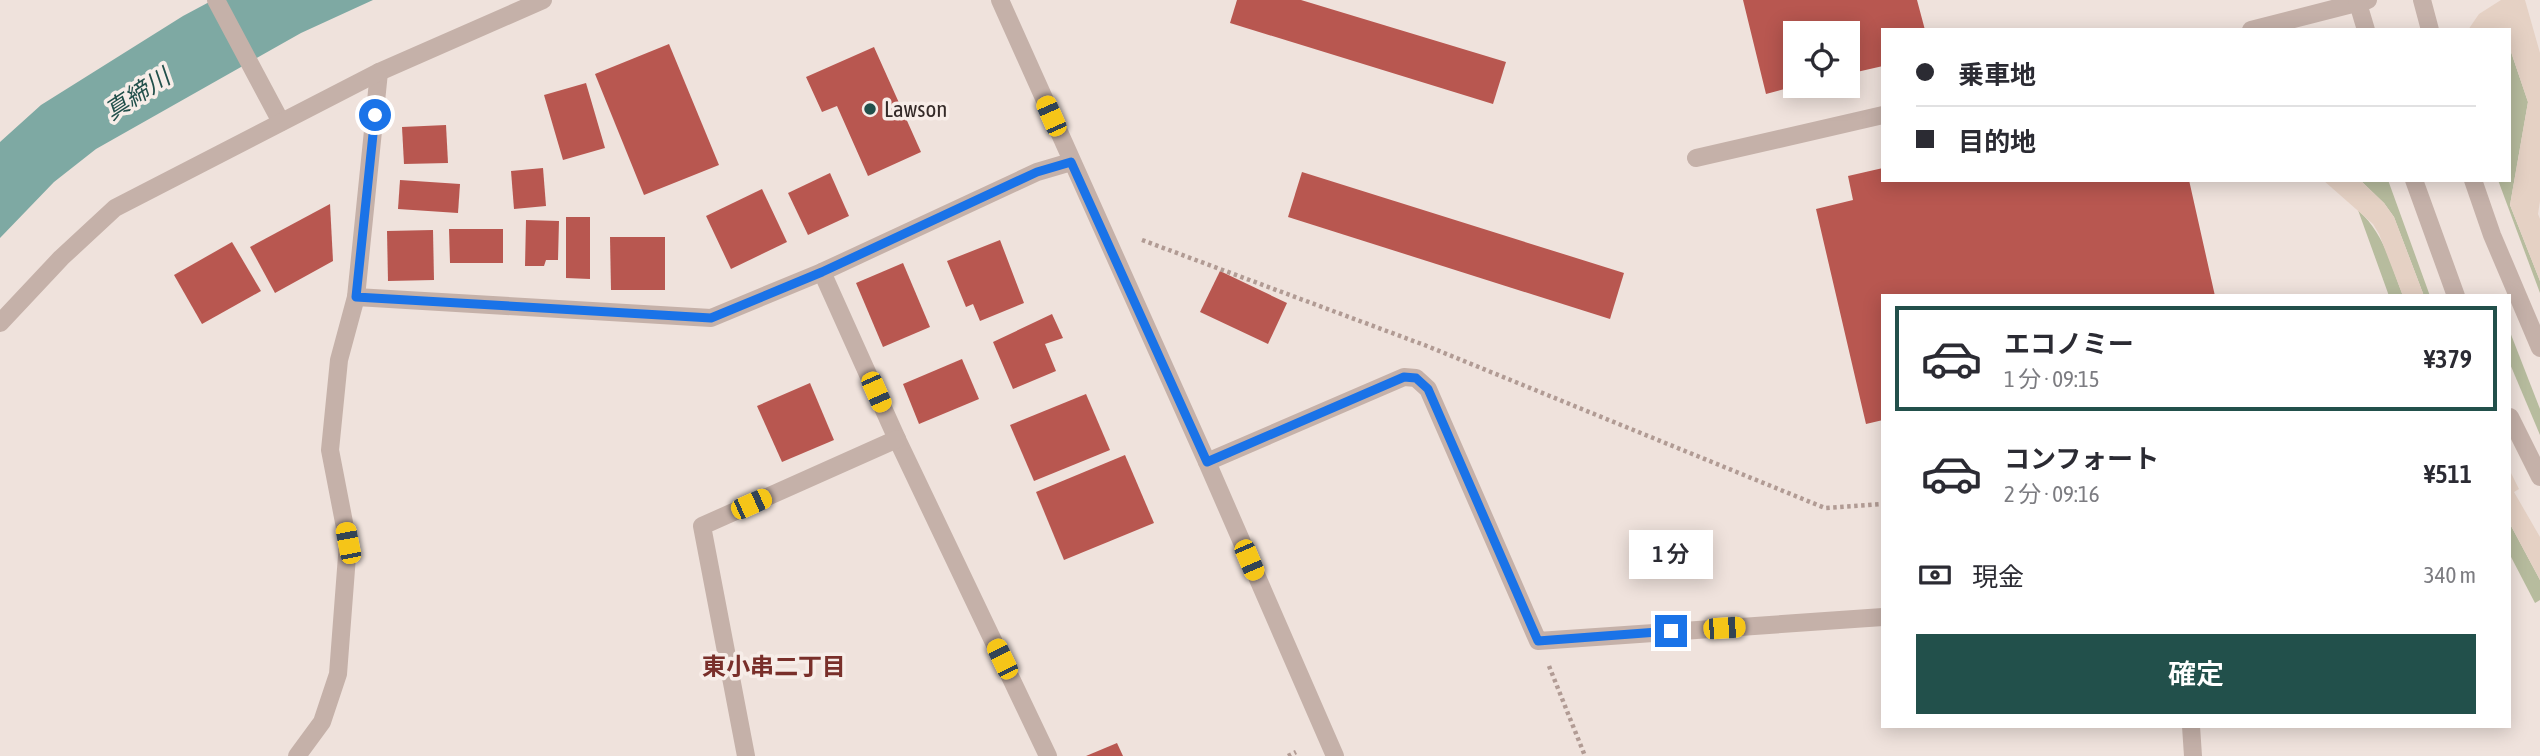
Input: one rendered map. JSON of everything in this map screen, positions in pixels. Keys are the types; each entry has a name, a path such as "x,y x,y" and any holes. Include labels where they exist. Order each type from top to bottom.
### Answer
{"street":[{"path":"216,0 281,122"},
{"path":"0,323 61,258 114,208 379,72 543,0"},
{"path":"1000,0 1335,756"},
{"path":"2423,0 2430,28"},
{"path":"2259,28 2361,1 2366,28"},
{"path":"297,756 322,722 338,674 348,543 330,450 338,360 356,297 379,72"},
{"path":"1696,158 1881,115"},
{"path":"356,297 711,318 822,272 1037,172 1071,162"},
{"path":"2415,182 2455,294"},
{"path":"2474,182 2492,235 2540,348"},
{"path":"822,272 897,439 1048,756"},
{"path":"1207,462 1404,377 1416,378 1428,389 1538,641 1881,617"},
{"path":"2511,419 2540,477"},
{"path":"746,756 702,526 897,439"},
{"path":"2190,728 2193,756"}],"path":[{"path":"1142,240 1427,346 1825,508 1881,504"},
{"path":"1538,641 1585,756"},
{"path":"1288,756 1296,752"}],"green space":[{"path":"2511,52 2528,102 2510,205 2540,281 2540,293 2499,182 2511,182"},
{"path":"2362,182 2389,182 2429,294 2423,294 2394,217"},
{"path":"2358,210 2381,239 2402,294 2388,294"},
{"path":"2511,335 2540,409 2540,435 2511,366"},
{"path":"2511,526 2540,580 2540,600 2535,603 2511,557"}],"shaded area":[{"path":"2501,0 2525,0 2540,53 2540,281 2510,205 2528,102 2511,52 2511,28 2469,28 2479,14"},
{"path":"2325,182 2362,182 2384,203 2394,217 2423,294 2402,294 2373,224"},
{"path":"2511,473 2519,489 2514,492 2540,537 2540,580 2511,526"}],"water":[{"name":"真締川","path":"213,0 373,0 301,33 96,149 54,182 0,238 0,142 41,105"}],"building":[{"path":"1237,0 1301,0 1506,62 1493,104 1230,23"},
{"path":"1743,0 1917,0 1924,28 1881,28 1881,66 1860,71 1860,21 1783,21 1783,89 1766,94"},
{"path":"669,44 719,165 644,195 595,74"},
{"name":"Lawson","path":"874,47 921,152 868,176 837,106 822,112 806,77"},
{"path":"586,83 605,148 563,160 544,95"},
{"path":"446,125 448,163 404,164 402,127"},
{"path":"543,168 546,206 514,209 511,171"},
{"path":"1881,168 1881,182 2189,182 2215,294 1881,294 1881,420 1866,424 1816,209 1853,200 1848,176"},
{"path":"1302,172 1624,273 1610,319 1288,217"},
{"path":"830,173 849,216 808,235 788,193"},
{"path":"400,180 460,184 458,213 398,209"},
{"path":"762,189 787,242 731,269 706,216"},
{"path":"330,204 333,261 275,293 250,247"},
{"path":"566,217 590,217 590,279 566,278"},
{"path":"526,220 559,221 558,260 546,260 544,266 525,266"},
{"path":"449,229 503,229 503,263 450,263"},
{"path":"433,230 434,280 388,281 387,231"},
{"path":"610,237 665,237 665,290 611,290"},
{"path":"1000,240 1024,303 980,321 973,304 966,307 947,261"},
{"path":"232,242 261,291 202,324 174,275"},
{"path":"903,263 930,327 883,347 856,283"},
{"path":"1220,271 1287,303 1268,344 1200,312"},
{"path":"1052,314 1063,338 1045,344 1056,371 1013,389 993,342"},
{"path":"962,359 979,399 919,424 903,384"},
{"path":"810,383 834,440 782,462 757,406"},
{"path":"1086,394 1110,450 1034,481 1010,425"},
{"path":"1125,455 1154,523 1064,560 1036,492"},
{"path":"1117,743 1123,756 1086,756"}],"place":[{"name":"Lawson","path":"870,109"}],"district":[{"name":"東小串二丁目","path":"774,666"}],"route":[{"path":"375,115 356,297 711,318 822,272 1037,172 1071,162 1207,462 1404,377 1416,378 1428,389 1538,641 1671,631"}]}
